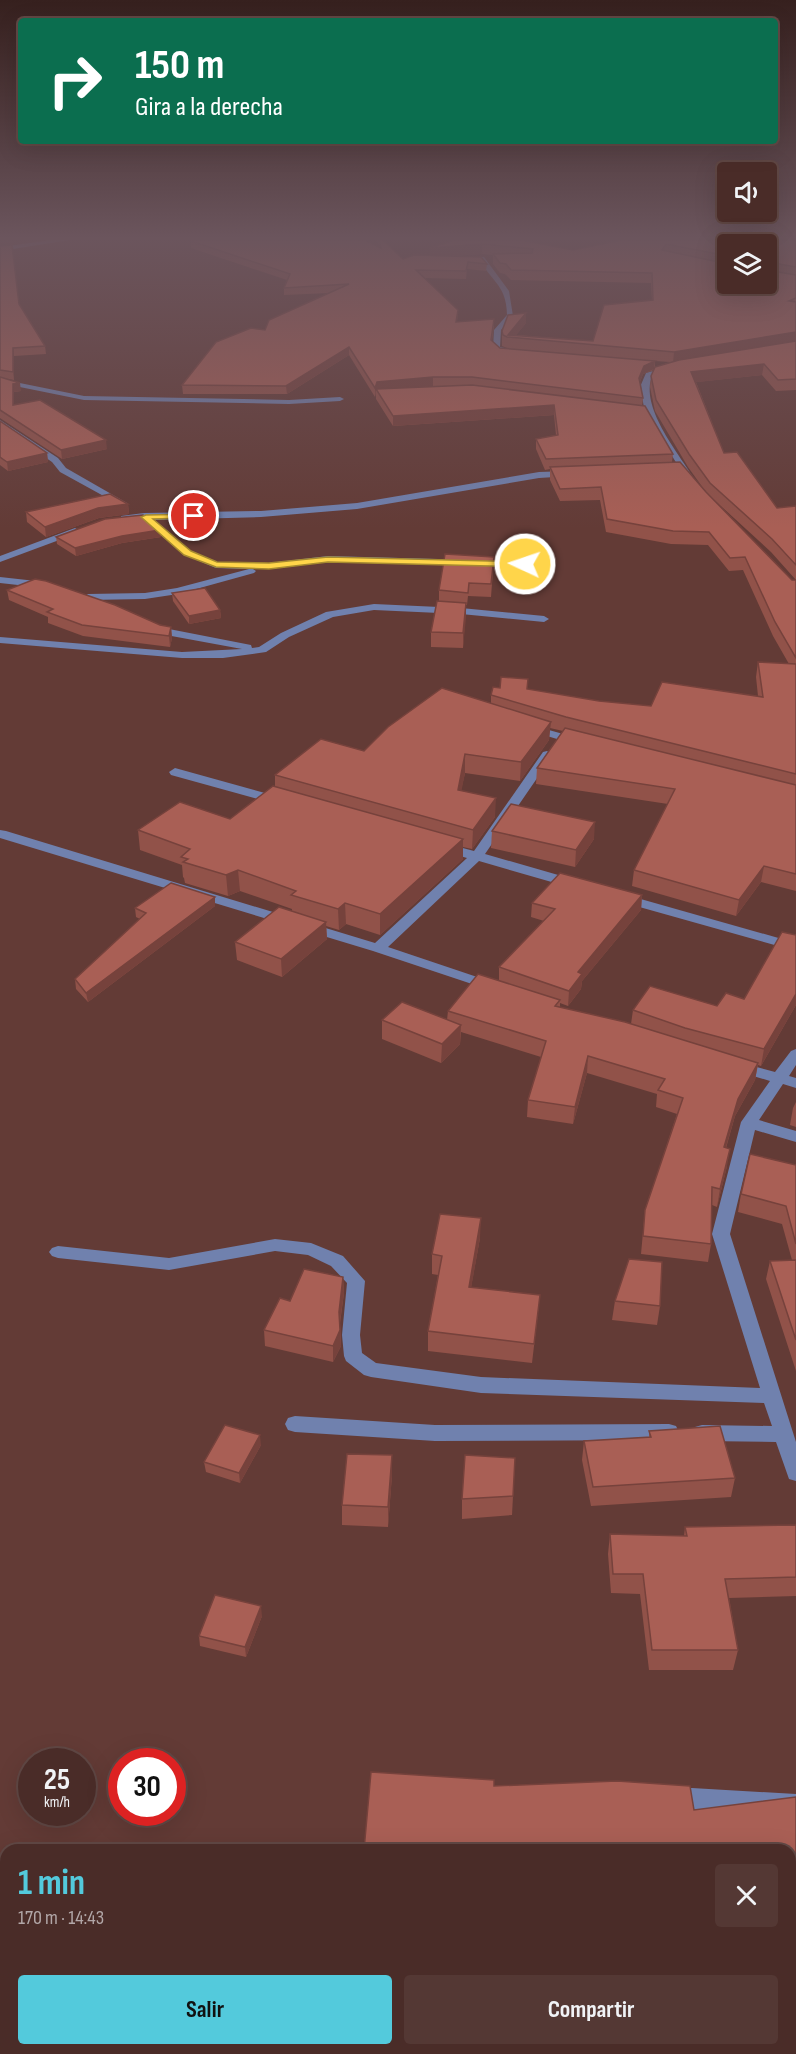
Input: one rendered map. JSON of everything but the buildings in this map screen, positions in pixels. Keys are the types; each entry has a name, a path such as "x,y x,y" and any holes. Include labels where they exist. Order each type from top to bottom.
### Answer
{"street":[{"path":"495,336 497,348 504,352 526,354"},
{"path":"653,364 676,367 649,375 644,387 649,412 693,484"},
{"path":"0,381 84,398 289,402 340,399"},
{"path":"638,412 649,412"},
{"path":"0,422 55,460 63,470 146,517 188,553 216,565 269,566"},
{"path":"671,469 682,468"},
{"path":"114,520 261,514 338,508 539,475 579,473"},
{"path":"0,559 83,529"},
{"path":"113,609 83,596 145,596 269,566 328,559 544,565"},
{"path":"0,580 58,589"},
{"path":"0,640 182,655 223,655 262,650 285,635 330,614 374,607 461,611 544,619"},
{"path":"139,621 166,632 262,650"},
{"path":"517,724 594,745"},
{"path":"378,948 477,856 560,737"},
{"path":"175,772 287,803"},
{"path":"1,834 378,948 500,990"},
{"path":"432,844 591,889"},
{"path":"614,895 796,947"},
{"path":"796,1054 788,1081 749,1122 721,1234 796,1473"},
{"path":"723,1063 788,1081"},
{"path":"749,1122 796,1137"},
{"path":"58,1252 169,1264 275,1245 311,1250 337,1262 356,1281 351,1335 354,1356 371,1370 481,1385 771,1396"},
{"path":"295,1424 435,1433 782,1434"},
{"path":"651,1798 796,1806"}],"route":[{"path":"194,516 146,517 188,553 216,565 269,566 328,559 525,564"}]}
